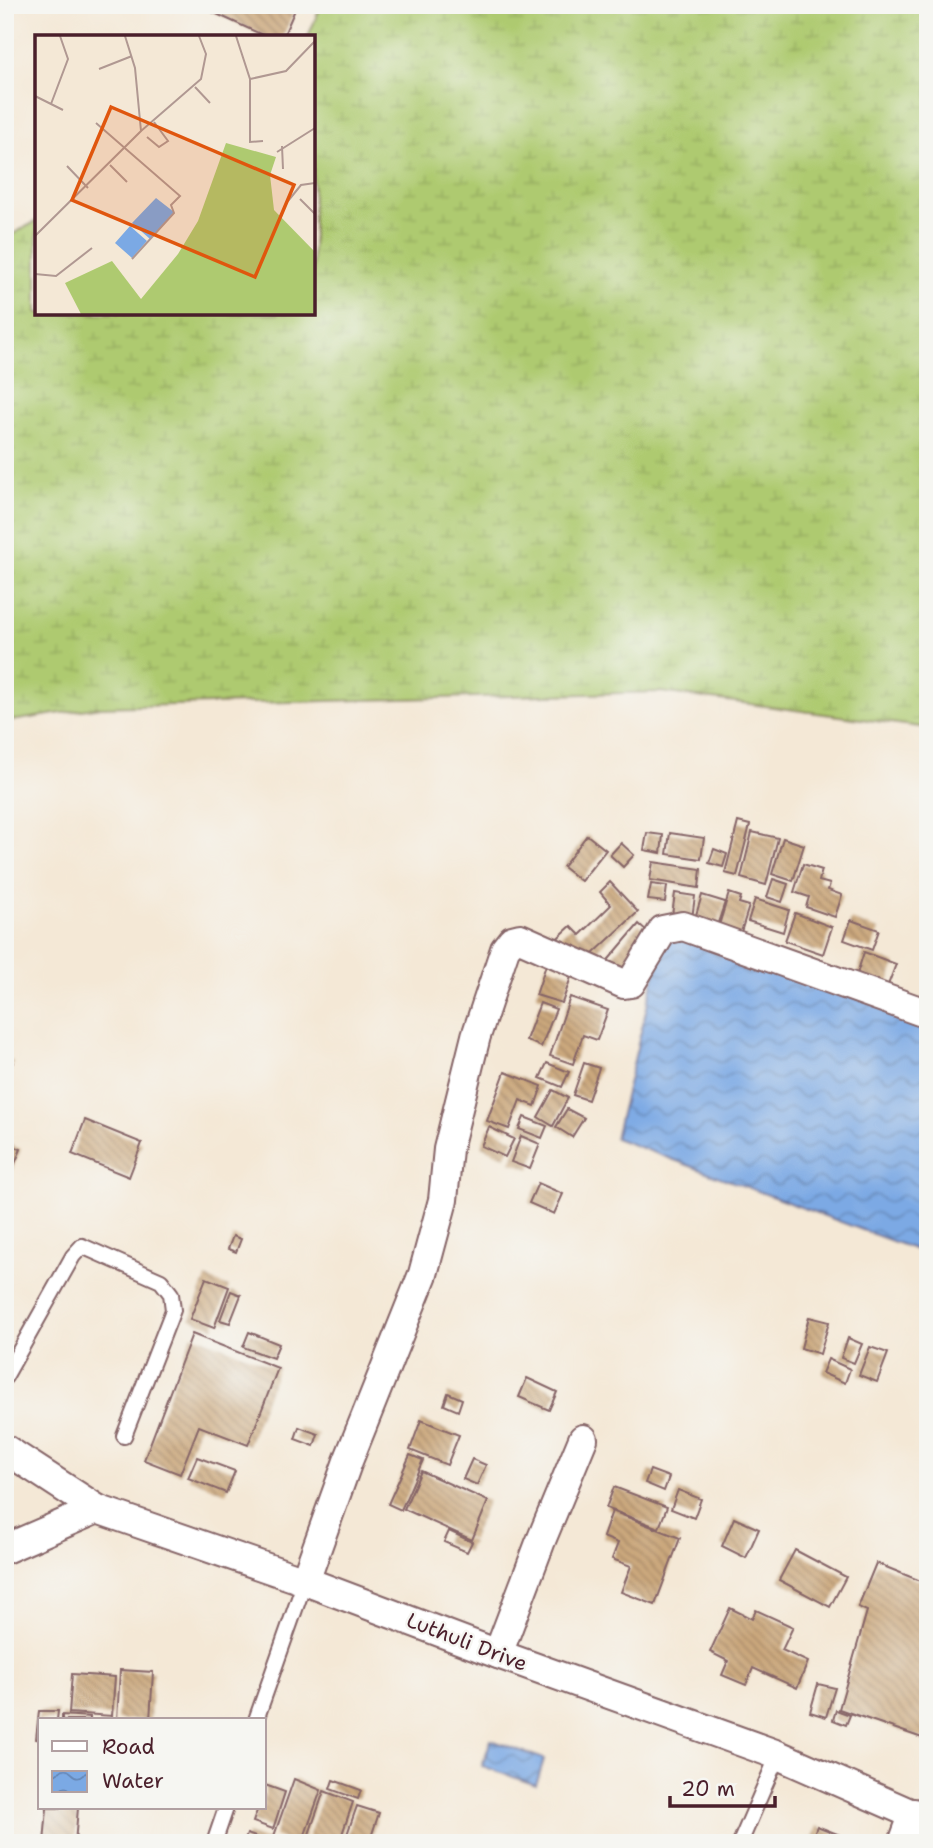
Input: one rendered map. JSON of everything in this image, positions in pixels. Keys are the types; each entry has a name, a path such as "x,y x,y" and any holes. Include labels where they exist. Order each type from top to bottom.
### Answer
{"street":[{"path":"304,1581 348,1461 423,1274 443,1200 448,1149 475,1036 505,949 513,940 520,938 624,984 631,983 663,930 682,926 928,1014"},
{"path":"498,1654 583,1439"},
{"name":"Luthuli Drive","path":"5,1450 97,1509 304,1581 778,1755 921,1817"},
{"path":"5,1549 97,1509"},
{"path":"903,1843 921,1817"}],"lane":[{"path":"5,1377 82,1246 161,1281 171,1294 173,1310 124,1436"},
{"path":"257,1718 304,1581"},
{"path":"740,1843 778,1755"},
{"path":"214,1843 225,1810"}],"green space":[{"path":"321,5 928,5 928,728 661,692 100,707 5,722 5,238 35,222 35,315 315,315 315,35 309,35"}],"water":[{"path":"665,933 928,1022 928,1215 916,1250 615,1138"},
{"path":"491,1740 544,1759 536,1785 482,1766"}],"building":[{"path":"197,5 297,5 284,35 263,35"},
{"path":"738,822 750,825 737,876 725,873"},
{"path":"752,832 778,838 766,885 741,878"},
{"path":"647,833 663,835 661,853 644,850"},
{"path":"670,833 704,838 701,859 667,854"},
{"path":"587,835 606,850 581,881 563,867"},
{"path":"783,838 804,845 793,881 772,874"},
{"path":"621,843 634,855 623,867 610,855"},
{"path":"714,849 727,854 723,867 709,863"},
{"path":"653,862 701,869 699,888 650,880"},
{"path":"803,864 822,870 819,881 830,884 828,890 842,895 835,917 806,907 809,897 794,892"},
{"path":"773,879 788,884 782,902 767,897"},
{"path":"610,882 638,912 580,966 551,944 571,926 580,935 611,905 600,892"},
{"path":"651,884 667,886 665,902 648,900"},
{"path":"675,893 695,896 691,926 671,923"},
{"path":"729,893 741,897 739,903 749,906 737,945 715,938"},
{"path":"702,895 725,902 715,932 693,925"},
{"path":"755,899 789,910 783,932 748,921"},
{"path":"795,913 832,927 823,954 785,941"},
{"path":"851,920 879,930 872,950 844,940"},
{"path":"639,924 657,940 622,981 604,965"},
{"path":"864,952 896,964 888,985 857,974"},
{"path":"546,965 572,974 562,1003 536,995"},
{"path":"570,997 608,1010 597,1040 583,1035 573,1064 550,1056"},
{"path":"540,1003 556,1009 541,1047 526,1040"},
{"path":"5,1058 13,1062 5,1080"},
{"path":"547,1063 569,1072 562,1087 540,1078"},
{"path":"584,1063 599,1068 588,1100 573,1095"},
{"path":"505,1072 542,1086 535,1106 520,1100 509,1129 487,1121"},
{"path":"553,1090 568,1098 553,1126 538,1117"},
{"path":"567,1109 584,1118 572,1137 556,1127"},
{"path":"524,1117 547,1126 542,1138 519,1129"},
{"path":"85,1120 142,1143 129,1177 72,1154"},
{"path":"489,1127 514,1139 505,1157 481,1146"},
{"path":"521,1136 540,1144 530,1169 511,1162"},
{"path":"5,1143 21,1149 5,1187"},
{"path":"538,1183 563,1194 554,1214 529,1203"},
{"path":"233,1236 241,1239 236,1252 228,1249"},
{"path":"206,1278 229,1287 214,1328 190,1319"},
{"path":"231,1291 241,1295 230,1323 220,1320"},
{"path":"809,1317 829,1322 820,1354 801,1348"},
{"path":"249,1332 279,1344 273,1358 243,1347"},
{"path":"192,1334 278,1368 248,1445 199,1426 180,1474 144,1460"},
{"path":"848,1338 862,1344 854,1363 841,1358"},
{"path":"870,1347 888,1353 877,1382 859,1375"},
{"path":"828,1359 850,1369 845,1383 822,1373"},
{"path":"527,1378 557,1392 549,1410 519,1397"},
{"path":"448,1393 462,1399 458,1411 444,1405"},
{"path":"421,1420 459,1435 447,1465 410,1450"},
{"path":"299,1427 318,1434 314,1446 295,1439"},
{"path":"410,1455 423,1460 401,1510 388,1504"},
{"path":"197,1457 235,1471 226,1493 188,1478"},
{"path":"472,1459 486,1465 477,1485 463,1479"},
{"path":"650,1470 669,1477 664,1491 645,1483"},
{"path":"421,1471 488,1501 472,1540 404,1509"},
{"path":"614,1487 667,1507 659,1528 606,1508"},
{"path":"678,1490 701,1499 694,1518 671,1509"},
{"path":"612,1511 680,1538 655,1605 621,1592 631,1566 612,1559 618,1543 603,1537"},
{"path":"734,1518 759,1529 746,1558 722,1546"},
{"path":"449,1531 472,1542 467,1552 444,1542"},
{"path":"795,1550 846,1577 830,1607 779,1580"},
{"path":"876,1563 928,1584 928,1740 839,1709 867,1611 858,1607"},
{"path":"730,1608 752,1619 756,1610 793,1627 782,1650 808,1662 797,1688 753,1668 746,1685 722,1675 728,1661 710,1652"},
{"path":"120,1670 153,1672 150,1718 117,1718"},
{"path":"72,1674 115,1677 112,1716 69,1713"},
{"path":"818,1684 835,1688 826,1717 810,1712"},
{"path":"836,1710 850,1715 846,1725 833,1720"},
{"path":"39,1711 58,1711 57,1718 38,1718"},
{"path":"62,1715 90,1717 90,1718 62,1718"},
{"path":"294,1779 321,1790 302,1843 292,1843 274,1836"},
{"path":"333,1780 361,1790 358,1799 330,1789"},
{"path":"266,1785 285,1792 273,1829 253,1822 257,1810 266,1810"},
{"path":"324,1791 353,1802 339,1843 306,1843"},
{"path":"357,1806 379,1813 369,1843 344,1843"},
{"path":"47,1810 78,1810 75,1843 44,1843"},
{"path":"817,1826 860,1843 810,1843"},
{"path":"247,1834 270,1842 270,1843 244,1843"}]}
